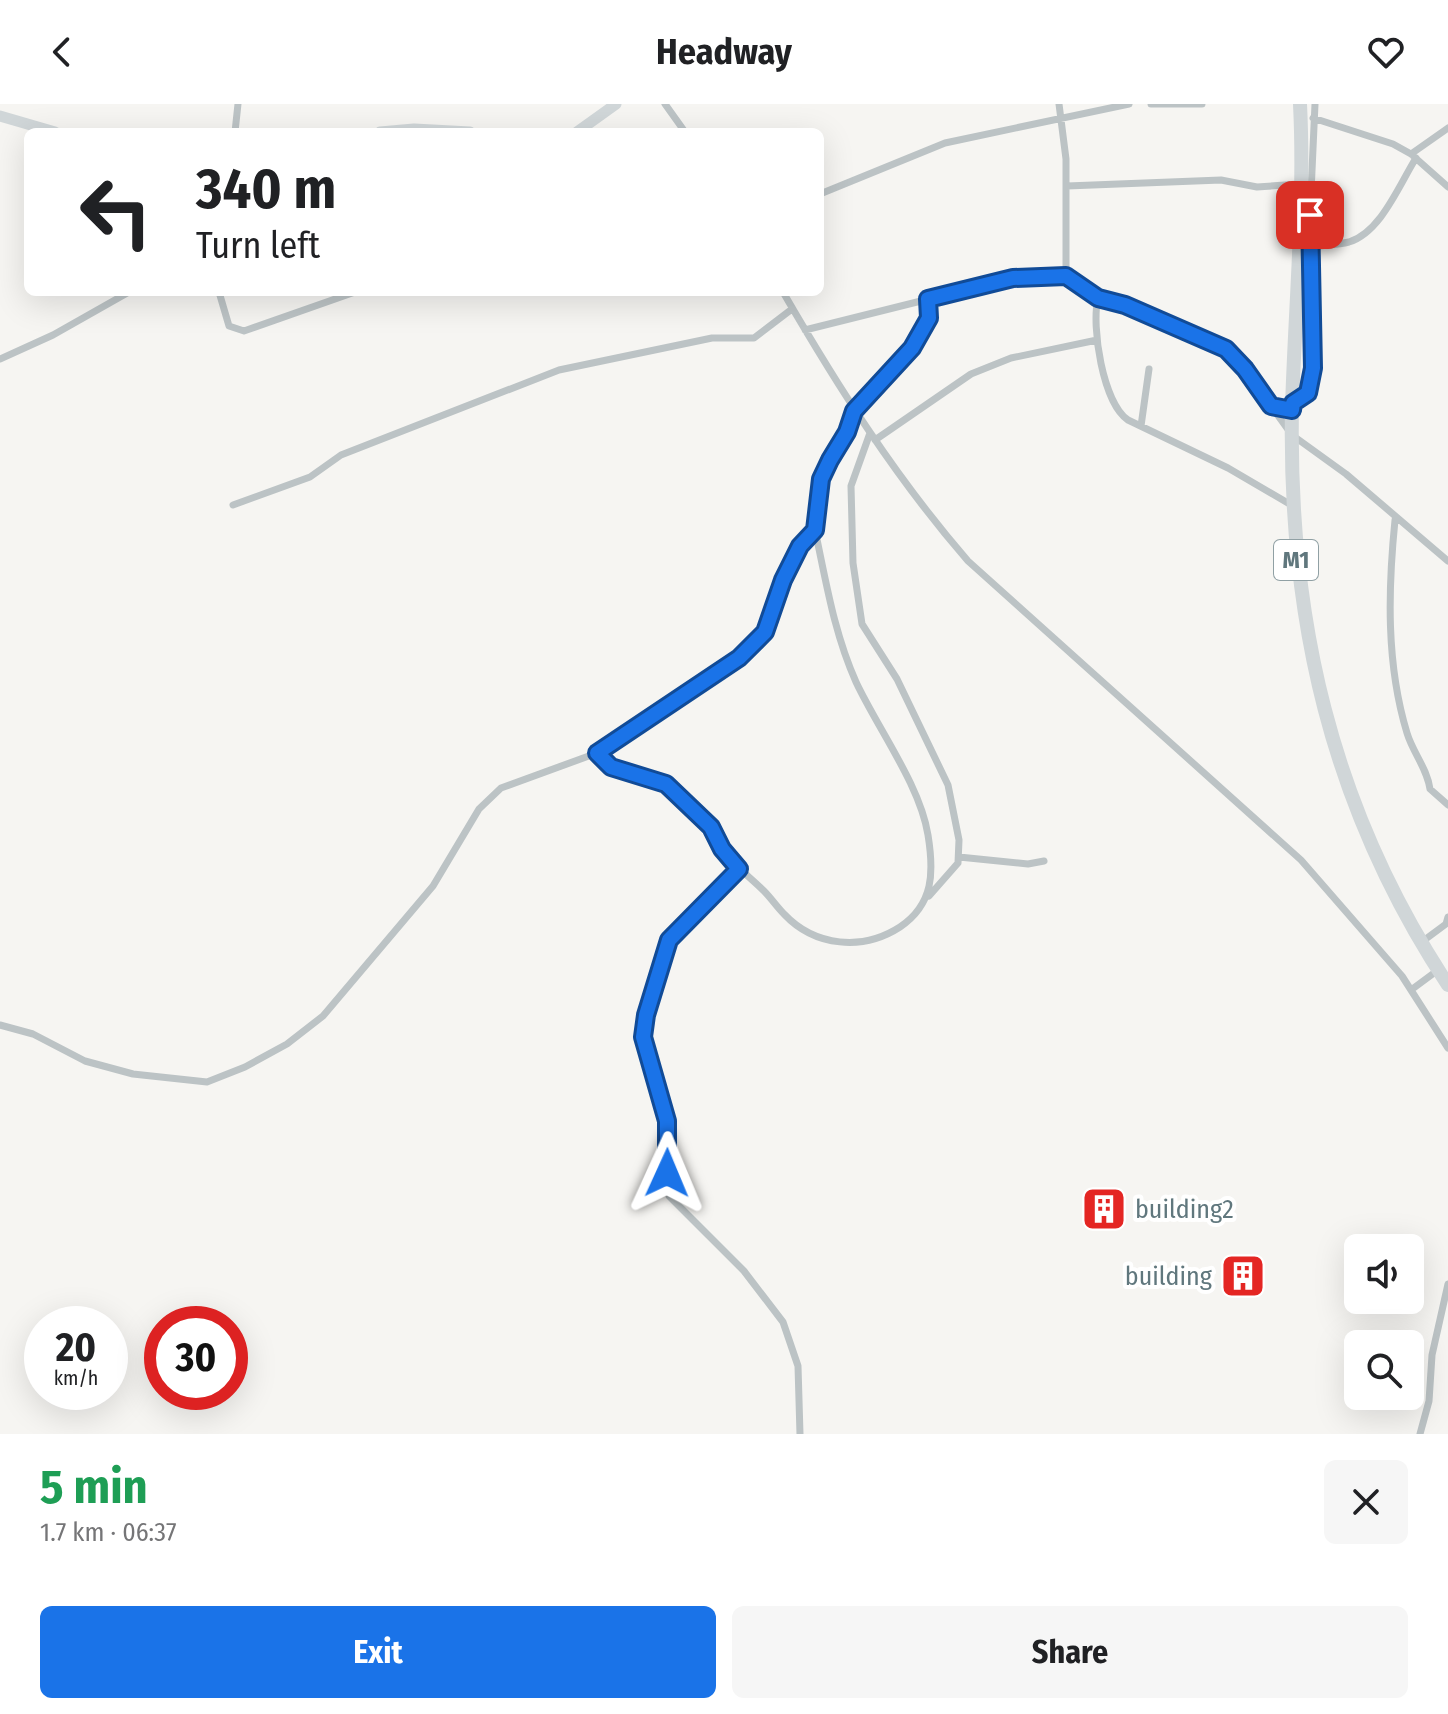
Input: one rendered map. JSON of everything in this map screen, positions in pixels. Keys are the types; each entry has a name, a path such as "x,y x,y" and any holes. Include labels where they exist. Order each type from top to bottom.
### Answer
{"highway":[{"name":"M1","path":"1300,108 1292,406 1300,595 1331,739 1346,781 1396,894 1448,985"}],"street":[{"path":"235,128 238,104"},
{"path":"583,128 616,104"},
{"path":"665,104 682,128"},
{"path":"1059,104 1067,186 1066,276"},
{"path":"824,192 945,143 1129,104"},
{"path":"1151,104 1202,104"},
{"path":"1271,406 1292,406 1308,393 1312,381 1311,247 1315,104"},
{"path":"1300,108 1316,119 1368,134 1414,156 1448,187"},
{"path":"0,116 41,128"},
{"path":"1311,247 1350,242 1362,235 1383,212 1414,156 1448,128"},
{"path":"1067,186 1221,180 1257,187 1299,184"},
{"path":"805,330 1013,278 1066,276 1098,298 1125,305 1226,349 1245,369 1292,435 1346,474 1395,520 1448,561"},
{"path":"0,359 53,335 122,296"},
{"path":"220,296 229,326 244,331 344,296"},
{"path":"785,296 854,411 927,513 978,571 1301,860 1342,904 1411,990 1448,1048"},
{"path":"1098,298 1094,324 1115,410 1294,506"},
{"path":"928,299 929,318 912,348 854,411 821,479 815,530 826,588 844,651 874,720 917,794 925,817 931,859 928,898"},
{"path":"233,505 310,477 341,455 559,370 712,338 754,338 792,309"},
{"path":"597,753 611,767 666,784 711,827 722,849 739,869 796,924 836,943 883,936 901,926 958,863 959,840 948,785 897,679 862,624 853,563 851,486 872,436 971,374 1011,358 1097,340"},
{"path":"1141,426 1149,369"},
{"path":"1275,494 1293,480"},
{"path":"1395,520 1389,619 1398,691 1408,734 1428,774 1430,789 1448,805"},
{"path":"0,1025 33,1034 85,1061 133,1074 207,1082 245,1067 287,1044 323,1016 433,886 479,809 501,788 597,753 739,658 759,640 800,546 815,530"},
{"path":"959,857 1028,864 1044,861"},
{"path":"739,869 669,940 643,1037 665,1110 669,1196 744,1271 783,1322 798,1366 800,1434"},
{"path":"1423,941 1447,923"},
{"path":"1411,990 1438,970"},
{"path":"1420,1434 1429,1401 1432,1355 1448,1284"}],"place":[{"name":"building2","path":"1104,1209"},
{"name":"building","path":"1243,1276"}],"route":[{"path":"667,1173 667,1121 643,1037 646,1015 664,968 669,940 739,869 722,849 711,827 666,784 656,778 611,767 597,753 739,658 765,632 783,580 800,546 815,530 821,479 830,460 847,432 854,411 912,348 929,318 928,299 1013,278 1066,276 1098,298 1125,305 1226,349 1245,369 1271,406 1292,410 1293,403 1308,393 1312,381 1310,215"}]}
